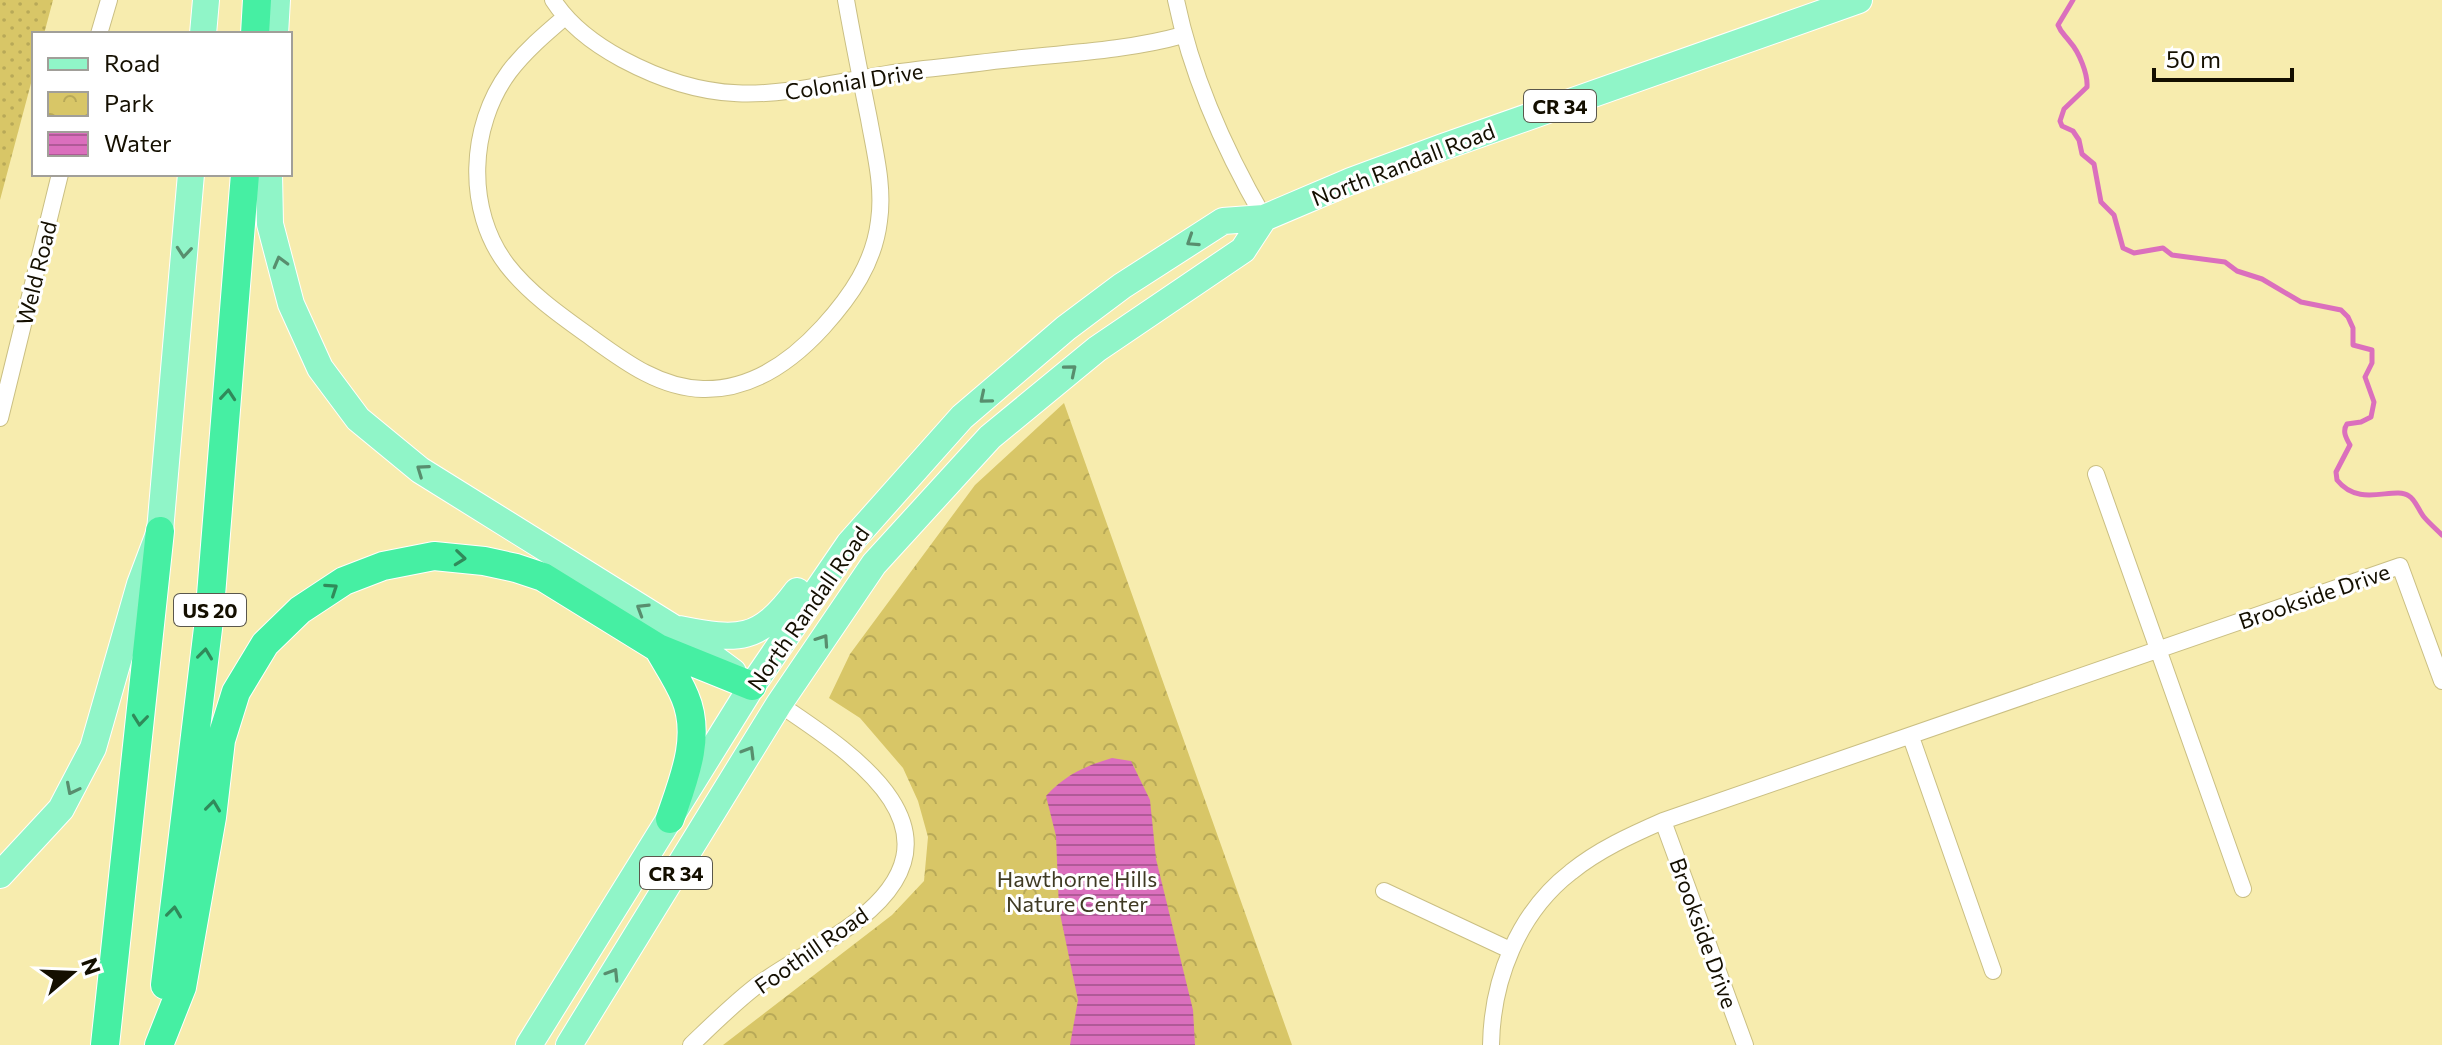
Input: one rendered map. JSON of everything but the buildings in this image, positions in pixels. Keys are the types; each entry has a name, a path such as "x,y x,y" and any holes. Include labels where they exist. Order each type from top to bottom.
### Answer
{"highway":[{"path":"255,32 257,0"},
{"name":"US 20","path":"158,1045 209,620 245,176"},
{"name":"US 20","path":"105,1045 160,531"},
{"path":"158,1045 182,987 212,817 221,740 236,692 265,644 300,610 344,581 383,566 434,556 484,561 543,577 752,686"},
{"path":"665,638 687,700 692,728 689,761 670,819"}],"main road":[{"path":"203,32 206,0"},
{"path":"275,32 277,0"},
{"name":"North Randall Road","path":"529,1045 752,686 849,544 962,417 1066,328 1122,286 1223,221 1264,218 1417,157 1859,0"},
{"name":"US 20","path":"160,531 191,176"},
{"path":"269,176 270,224 291,304 320,368 358,419 420,470 665,638 742,636 766,627 779,616 849,522 894,494"},
{"name":"North Randall Road","path":"569,1045 779,704 874,564 990,437 1097,349 1243,250 1264,218"},
{"path":"0,875 61,809 93,748 140,584 160,531"}],"street":[{"path":"100,32 109,0"},
{"name":"Colonial Drive","path":"553,0 565,17 612,54 649,74 702,91 733,95 765,94 910,71 1141,44 1183,35"},
{"path":"565,17 507,74 484,120 478,144 477,177 486,226 506,264 541,300 644,373 687,387 705,389 747,382 774,369 814,337 858,283 874,242 879,222 879,176 846,0"},
{"path":"1176,0 1183,35 1218,131 1264,218"},
{"name":"Weld Road","path":"1,413 60,176"},
{"path":"2096,474 2243,889"},
{"name":"Brookside Drive","path":"1491,1045 1491,1022 1500,978 1510,950 1536,907 1570,872 1606,849 1663,821 2400,566 2442,681"},
{"name":"Foothill Road","path":"691,1045 755,988 859,919 888,891 906,852 904,831 884,788 861,762 779,704"},
{"path":"1911,737 1993,971"},
{"name":"Brookside Drive","path":"1663,821 1745,1045"},
{"path":"1384,891 1510,950"}],"green space":[{"path":"0,0 53,0 45,32 32,32 32,80 0,200"},
{"name":"Hawthorne Hills Nature Center","path":"1064,403 1292,1045 723,1045 892,915 924,881 928,837 918,801 903,768 860,718 829,698 850,654 975,485"}],"water":[{"path":"1112,758 1131,761 1150,800 1156,859 1193,1010 1195,1045 1070,1045 1078,1000 1059,909 1056,836 1046,796 1076,772"}],"waterway":[{"path":"2073,0 2058,25 2080,57 2087,87 2064,109 2060,121 2062,126 2073,131 2082,154 2094,164 2101,202 2114,215 2123,248 2134,253 2163,248 2172,255 2225,262 2301,302 2341,310 2353,328 2353,345 2372,350 2372,363 2365,377 2374,402 2371,417 2347,424 2345,434 2350,445 2336,472 2337,480 2356,493 2403,493 2409,496 2442,535"}]}
